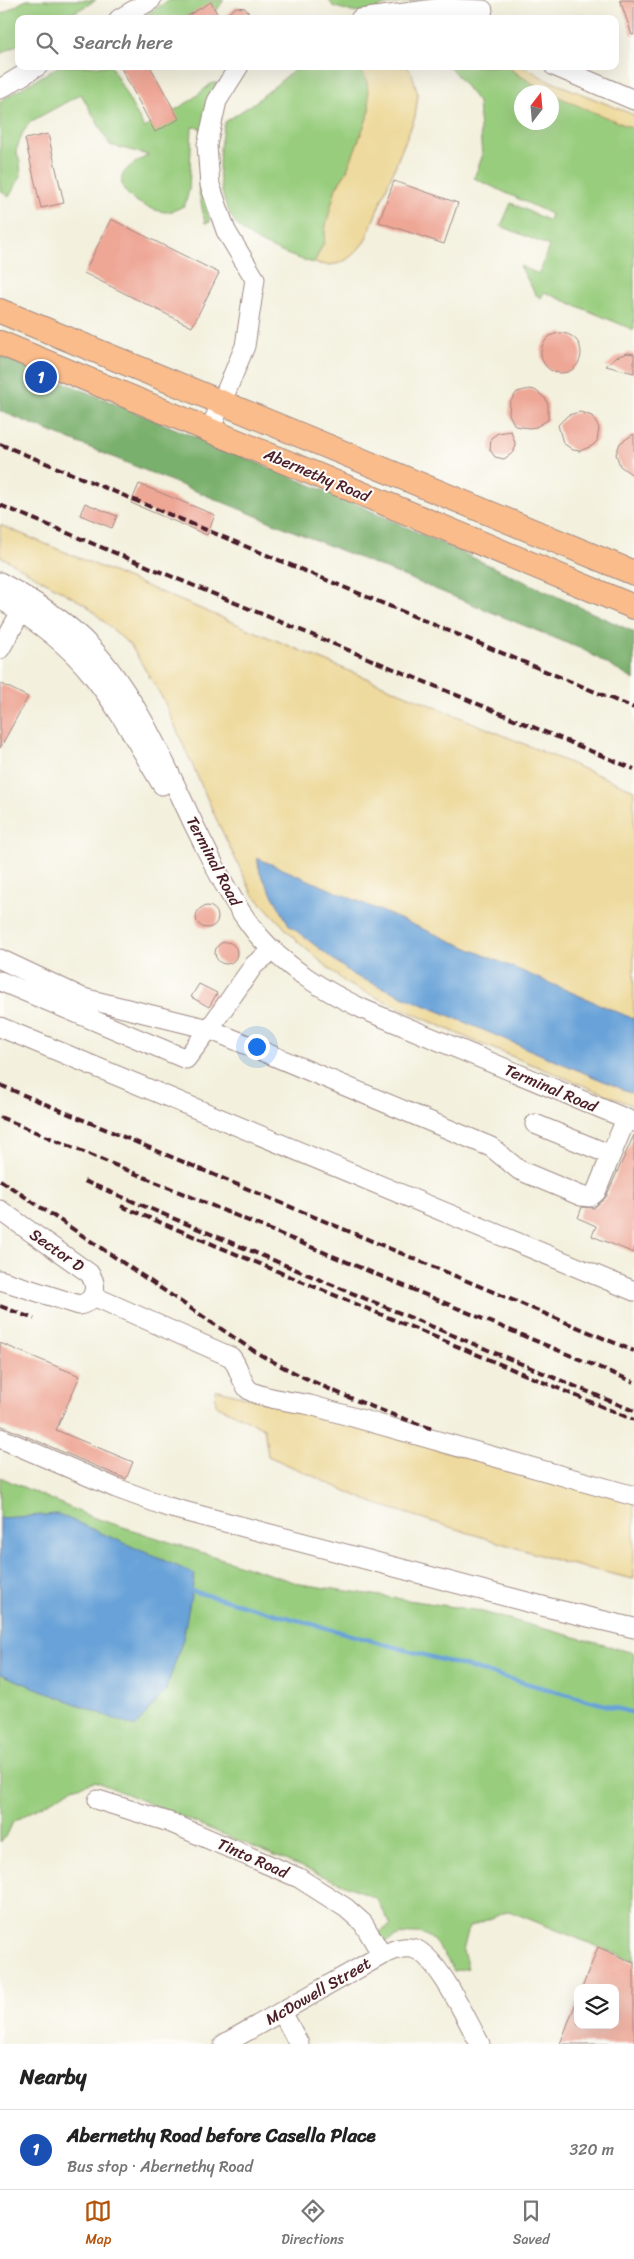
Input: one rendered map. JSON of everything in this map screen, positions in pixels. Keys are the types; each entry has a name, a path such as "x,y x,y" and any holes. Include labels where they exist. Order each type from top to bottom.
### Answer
{"main road":[{"name":"Abernethy Road","path":"0,311 222,401 634,573"},
{"name":"Abernethy Road","path":"0,343 634,608"}],"street":[{"path":"126,15 151,0"},
{"path":"390,15 442,8 483,10"},
{"path":"0,89 31,70"},
{"path":"210,430 245,346 255,279 226,230 210,185 207,145 216,101 236,70"},
{"path":"563,70 634,100"},
{"name":"Terminal Road","path":"0,582 43,606 62,621 91,647 117,679 135,709 237,908 273,950 301,974 332,994 365,1010 630,1120"},
{"path":"0,599 21,612 59,642 91,673 118,712 222,882"},
{"path":"0,649 21,612"},
{"path":"0,981 186,1060 254,965 273,950"},
{"path":"0,959 83,998 209,1029 491,1147 518,1170 581,1196 590,1197 596,1192 611,1155 630,1120"},
{"path":"0,1027 634,1290"},
{"path":"535,1124 611,1155"},
{"name":"Sector D","path":"0,1210 89,1273 95,1284 93,1296"},
{"path":"0,1280 71,1304 84,1304 93,1296 231,1357 247,1389 256,1394 310,1405 634,1496"},
{"path":"0,1438 116,1488 168,1506 517,1600 634,1628"},
{"name":"Tinto Road","path":"98,1800 169,1822 299,1878 346,1908 363,1923 382,1955"},
{"name":"McDowell Street","path":"224,2044 382,1955 399,1948 414,1949 436,1964 480,2044"},
{"path":"282,2012 299,2044"}],"green space":[{"path":"26,0 96,0 70,15 15,15 15,46 0,54 0,15"},
{"path":"170,0 224,0 213,15 145,15"},
{"path":"329,0 419,0 385,5 370,11 352,12 333,6"},
{"path":"52,70 113,70 144,128 190,101 212,83 220,83 203,185 210,222 205,223 199,192 201,128 192,127 189,190 185,205 167,212 153,209 137,202 125,190 122,184 123,173 148,155 110,145 81,94 30,122 22,134 16,151 20,162 21,176 9,197 0,190 0,101"},
{"path":"294,70 362,70 367,82 370,111 346,173 336,188 326,226 324,243 314,263 273,249 244,232 230,215 225,202 221,189 219,162 225,122 254,103"},
{"path":"452,70 512,70 538,85 514,85 514,130 559,130 559,96 634,129 634,330 544,292 541,298 536,295 520,266 539,274 549,246 501,226 511,203 549,221 551,214 474,178 482,157 478,102"},
{"path":"0,356 352,502 634,632 634,680 584,650 0,411"},
{"path":"0,1477 89,1516 300,1584 475,1610 634,1653 634,1961 509,1911 469,1927 463,1951 468,1968 454,1971 440,1948 426,1936 418,1933 409,1933 383,1943 375,1935 391,1925 376,1898 95,1781 73,1788 13,1822 6,1837 0,1842"}],"sand":[{"path":"362,70 409,70 418,95 415,117 365,241 349,258 337,264 323,265 314,263 324,243 326,226 336,188 346,173 370,111 367,82"},
{"path":"513,70 530,70 545,79 634,115 634,129 559,96 559,85 536,85"},
{"path":"0,525 634,790 634,1106 472,1040 347,984 297,941 252,893 219,825 163,699 131,646 86,605 0,556"},
{"path":"215,1389 634,1502 634,1579 565,1563 373,1503 268,1456 264,1428 216,1405"}],"water":[{"path":"257,858 634,1019 634,1094 353,975 289,925 260,873"},
{"path":"58,1514 195,1574 183,1639 166,1690 135,1727 0,1674 0,1518"}],"building":[{"path":"620,0 634,0 634,35 632,35"},
{"path":"211,2 218,15 189,15"},
{"path":"236,7 245,8 250,15 226,15"},
{"path":"122,70 152,70 179,119 155,132"},
{"path":"48,134 64,203 41,208 25,139"},
{"path":"394,181 458,203 444,244 379,222"},
{"path":"111,219 219,273 192,327 84,273"},
{"path":"561,333 575,339 581,353 575,367 561,373 547,367 541,353 547,339"},
{"path":"628,353 634,354 634,373 606,366 616,357"},
{"path":"529,389 535,390 545,398 548,405 548,420 536,427 515,426 509,414 510,402 517,392"},
{"path":"580,412 592,416 599,428 597,441 592,446 580,451 573,450 563,443 558,425 568,415"},
{"path":"511,431 515,443 514,452 504,459 495,457 490,450 491,438 498,433"},
{"path":"634,434 634,476 620,466 616,454 620,443"},
{"path":"139,484 215,515 207,535 131,503"},
{"path":"85,503 117,516 112,528 80,515"},
{"path":"0,683 28,697 0,748"},
{"path":"203,906 211,906 218,913 218,921 211,928 203,928 196,921 196,913"},
{"path":"226,942 234,945 237,953 234,961 226,964 218,961 215,953 218,945"},
{"path":"199,984 217,993 209,1007 191,997"},
{"path":"634,1135 634,1253 592,1236 596,1226 578,1218 582,1207 594,1208 606,1197"},
{"path":"0,1343 80,1376 56,1430 133,1462 126,1479 0,1425"},
{"path":"598,1947 634,1963 634,2044 560,2044 574,2008 574,2029 619,2029 619,1984 584,1984"}],"waterway":[{"path":"192,1591 634,1713"}],"railway":[{"path":"0,444 634,708"},
{"path":"0,505 634,769"},
{"path":"0,1085 634,1351"},
{"path":"0,1117 634,1382"},
{"path":"0,1180 257,1353 344,1395 433,1429"},
{"path":"84,1181 634,1411"},
{"path":"121,1206 634,1420"},
{"path":"0,1306 34,1319"}],"place":[{"name":"Abernethy Road before Casella Place","path":"41,377"}]}
